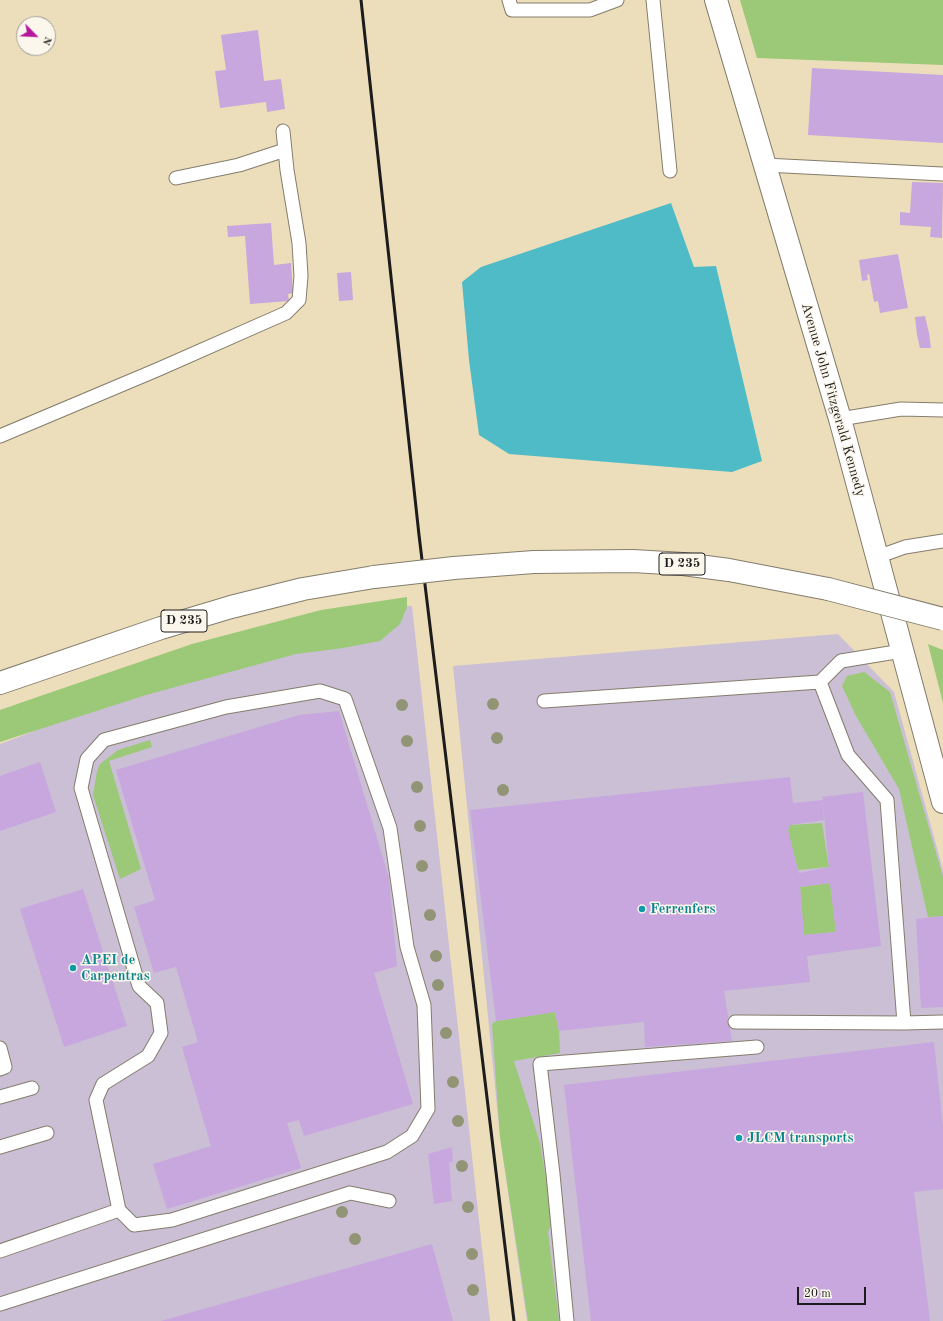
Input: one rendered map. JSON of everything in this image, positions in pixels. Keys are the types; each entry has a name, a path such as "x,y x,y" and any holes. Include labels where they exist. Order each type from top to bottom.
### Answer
{"main road":[{"name":"Avenue John Fitzgerald Kennedy","path":"716,0 840,418 943,802"},
{"name":"D 235","path":"0,683 161,628 231,607 304,589 374,577 454,568 534,562 633,561 683,564 729,570 828,588 943,619"}],"lane":[{"path":"509,0 512,10 590,10 617,0"},
{"path":"653,0 670,171"},
{"path":"0,436 159,369 286,313 299,300 301,276 299,243 287,170 283,131"},
{"path":"176,178 239,165 285,150"},
{"path":"765,165 942,174"},
{"path":"840,418 901,409 943,410"},
{"path":"877,558 905,547 943,541"},
{"path":"544,701 820,682 841,661 902,650"},
{"path":"820,682 848,755 887,800 904,1023"},
{"path":"320,691 345,699 390,828 406,948 424,1005 428,1109 412,1136 387,1152 172,1220 134,1225 119,1210 96,1100 103,1084 148,1056 161,1033 157,1003 139,986 81,788 87,759 104,740 226,707 320,691"},
{"path":"735,1022 943,1022"},
{"path":"567,1321 553,1174 540,1064 757,1047"},
{"path":"0,1048 5,1067 0,1069"},
{"path":"0,1097 32,1088"},
{"path":"0,1147 47,1133"},
{"path":"0,1304 350,1194 389,1201"},
{"path":"0,1251 119,1210"}],"shaded area":[{"path":"412,606 490,1321 0,1321 0,744 362,607"},
{"path":"838,634 894,692 943,870 943,1321 527,1321 500,1137 453,666"}],"green space":[{"path":"740,0 943,0 943,65 757,58"},
{"path":"407,597 407,607 400,624 380,641 343,648 296,654 146,695 0,742 0,710 192,644 321,610"},
{"path":"928,644 943,650 943,703"},
{"path":"864,672 890,692 943,877 943,916 928,917 899,789 856,716 842,686 847,676"},
{"path":"150,740 152,747 109,761 141,869 120,879 93,795 97,771 100,764 118,750"},
{"path":"822,823 829,867 798,870 788,831 790,825"},
{"path":"830,883 836,932 804,935 800,887"},
{"path":"555,1012 559,1031 560,1053 514,1061 540,1143 553,1220 548,1232 559,1321 528,1321 500,1137 492,1024 496,1021"}],"water":[{"path":"671,203 694,267 716,266 762,461 732,472 509,454 479,435 469,360 462,282 481,267"}],"building":[{"path":"258,30 264,81 281,79 285,109 267,112 266,102 220,108 215,71 226,70 221,35"},
{"path":"812,68 943,75 943,143 808,135"},
{"path":"912,182 943,183 942,238 930,237 931,227 900,225 900,212 910,213"},
{"path":"271,223 274,265 291,263 293,293 288,294 289,301 250,304 245,236 228,237 227,226"},
{"path":"898,254 908,308 880,313 878,301 874,302 869,274 867,275 868,280 862,281 859,260"},
{"path":"351,272 353,300 339,301 337,273"},
{"path":"925,316 931,348 920,348 917,335 915,317"},
{"path":"339,711 389,878 397,966 374,973 413,1104 304,1136 299,1120 287,1123 301,1168 167,1209 153,1164 211,1146 182,1047 198,1042 176,967 154,973 134,907 155,900 116,770 299,715"},
{"path":"40,762 56,812 0,831 0,776"},
{"name":"Ferrenfers","path":"790,777 793,803 823,800 822,797 863,792 881,946 807,956 810,982 724,991 732,1041 645,1047 644,1022 559,1031 555,1012 496,1021 470,810","holes":["823,803 829,867 799,873 788,831 790,825 824,820","830,883 836,932 804,935 800,887"]},
{"name":"APEI de Carpentras","path":"83,889 127,1026 64,1047 20,909"},
{"path":"943,916 943,1007 921,1008 916,919"},
{"name":"JLCM transports","path":"934,1042 943,1127 943,1189 914,1192 930,1321 591,1321 564,1085"},
{"path":"452,1147 453,1162 449,1162 452,1201 434,1204 428,1154"},
{"path":"432,1244 453,1321 161,1321"}],"railway":[{"path":"361,0 419,535 514,1321"}],"place":[{"name":"Ferrenfers","path":"642,909"},
{"name":"APEI de Carpentras","path":"73,968"},
{"name":"JLCM transports","path":"739,1138"}]}
